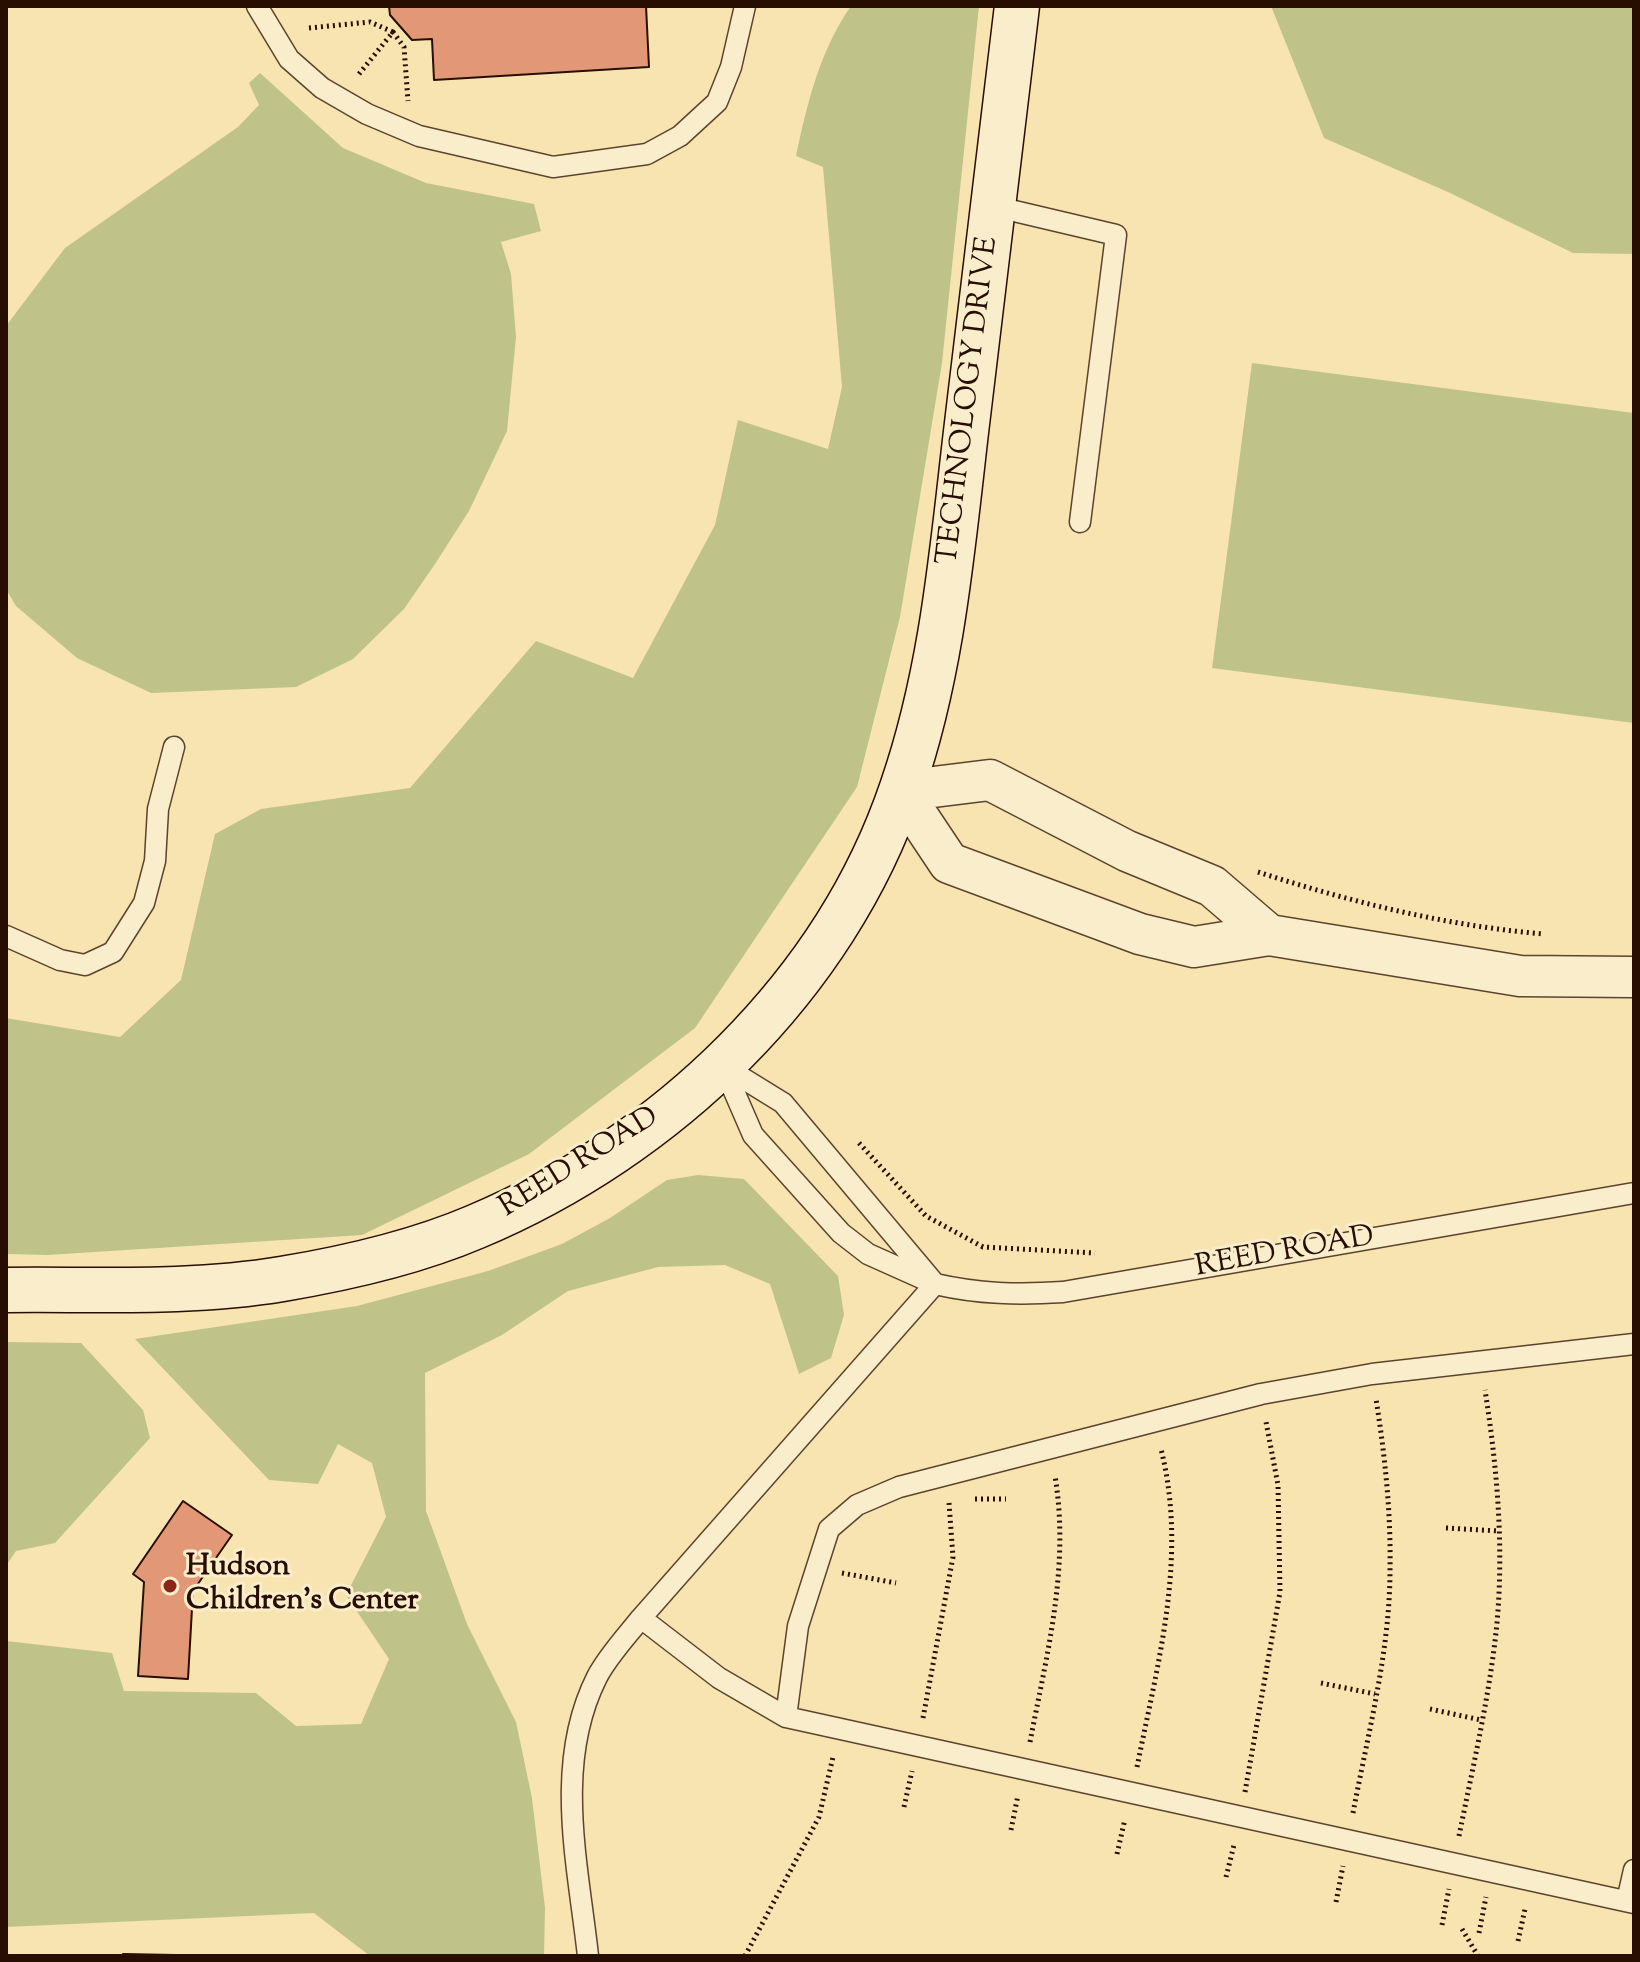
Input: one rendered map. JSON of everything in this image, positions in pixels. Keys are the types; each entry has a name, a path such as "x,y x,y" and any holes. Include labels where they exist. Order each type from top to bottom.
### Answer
{"street":[{"name":"TECHNOLOGY DRIVE","path":"901,791 930,695 939,645 1017,6"},
{"path":"1269,935 1212,886 1127,851 990,780 901,791 949,863 1087,916 1194,947 1269,935 1520,976 1634,977"},
{"name":"REED ROAD","path":"6,1290 239,1284 305,1275 428,1245 478,1226 561,1183 639,1131 723,1066 763,1025 822,946 878,847 901,791"}],"lane":[{"path":"257,6 289,59 322,88 367,114 419,136 553,167 647,154 680,136 717,102 731,67 745,6"},
{"path":"993,206 1116,235 1080,522"},
{"path":"6,936 60,960 85,965 113,952 144,903 155,861 158,809 174,747"},
{"path":"588,1956 573,1820 574,1748 598,1676 641,1618 935,1284 783,1103 723,1066"},
{"name":"REED ROAD","path":"723,1066 753,1135 841,1233 868,1254 935,1284 972,1292 1014,1295 1063,1292 1634,1193"},
{"path":"786,1717 798,1626 829,1529 857,1505 899,1487 1261,1394 1372,1374 1634,1344"},
{"path":"641,1618 719,1678 786,1717 1630,1902 1634,1870"}],"path":[{"path":"309,28 370,22 393,32 404,47 408,101"},
{"path":"359,74 393,32"},
{"path":"1249,869 1344,900 1506,931 1549,935"},
{"path":"858,1142 926,1216 983,1247 1095,1253"},
{"path":"1442,1925 1497,1624 1499,1531 1494,1447 1482,1361"},
{"path":"1336,1902 1385,1640 1390,1572 1388,1476 1372,1374"},
{"path":"1226,1877 1240,1818 1280,1592 1278,1485 1261,1394"},
{"path":"1117,1854 1171,1588 1172,1533 1167,1474 1154,1420"},
{"path":"1011,1830 1059,1593 1061,1525 1048,1448"},
{"path":"904,1807 953,1557 952,1516 944,1475"},
{"path":"1446,1528 1499,1531"},
{"path":"836,1572 896,1583"},
{"path":"1321,1683 1375,1694"},
{"path":"1430,1709 1481,1720"},
{"path":"745,1956 819,1817 834,1752"},
{"path":"1462,1929 1478,1956"}],"green space":[{"path":"851,6 979,6 942,363 900,617 857,787 695,1028 529,1154 362,1235 48,1255 6,1254 6,1018 120,1037 181,980 215,834 261,809 410,788 536,641 633,678 715,525 738,420 828,449 842,387 823,167 796,156 823,59"},
{"path":"1271,6 1634,6 1634,254 1573,253 1448,192 1324,138"},
{"path":"260,73 343,148 426,183 534,204 541,231 501,242 511,274 516,337 507,431 469,511 435,564 404,609 353,659 296,687 151,693 77,658 16,606 6,589 6,326 65,248 238,127 259,105 249,83"},
{"path":"1252,363 1634,413 1634,723 1212,668"},
{"path":"698,1175 744,1179 838,1276 844,1315 831,1358 799,1374 770,1284 725,1265 658,1267 568,1291 502,1335 425,1373 426,1511 467,1624 516,1722 532,1798 545,1908 544,1956 370,1956 314,1913 6,1927 6,1641 112,1653 124,1691 256,1693 296,1726 361,1724 389,1659 346,1595 386,1517 372,1463 338,1444 318,1484 269,1480 135,1339 357,1306 488,1271 562,1244 610,1218 667,1180"},
{"path":"6,1342 81,1343 143,1410 150,1438 55,1543 16,1551 6,1566"}],"building":[{"path":"389,6 646,6 649,67 434,80 432,39 412,40 390,15"},
{"name":"Hudson Children's Center","path":"183,1501 232,1535 193,1591 188,1679 138,1676 144,1582 133,1574"},
{"path":"123,1954 227,1956 123,1956"}],"place":[{"name":"Hudson Children's Center","path":"170,1586"}]}
